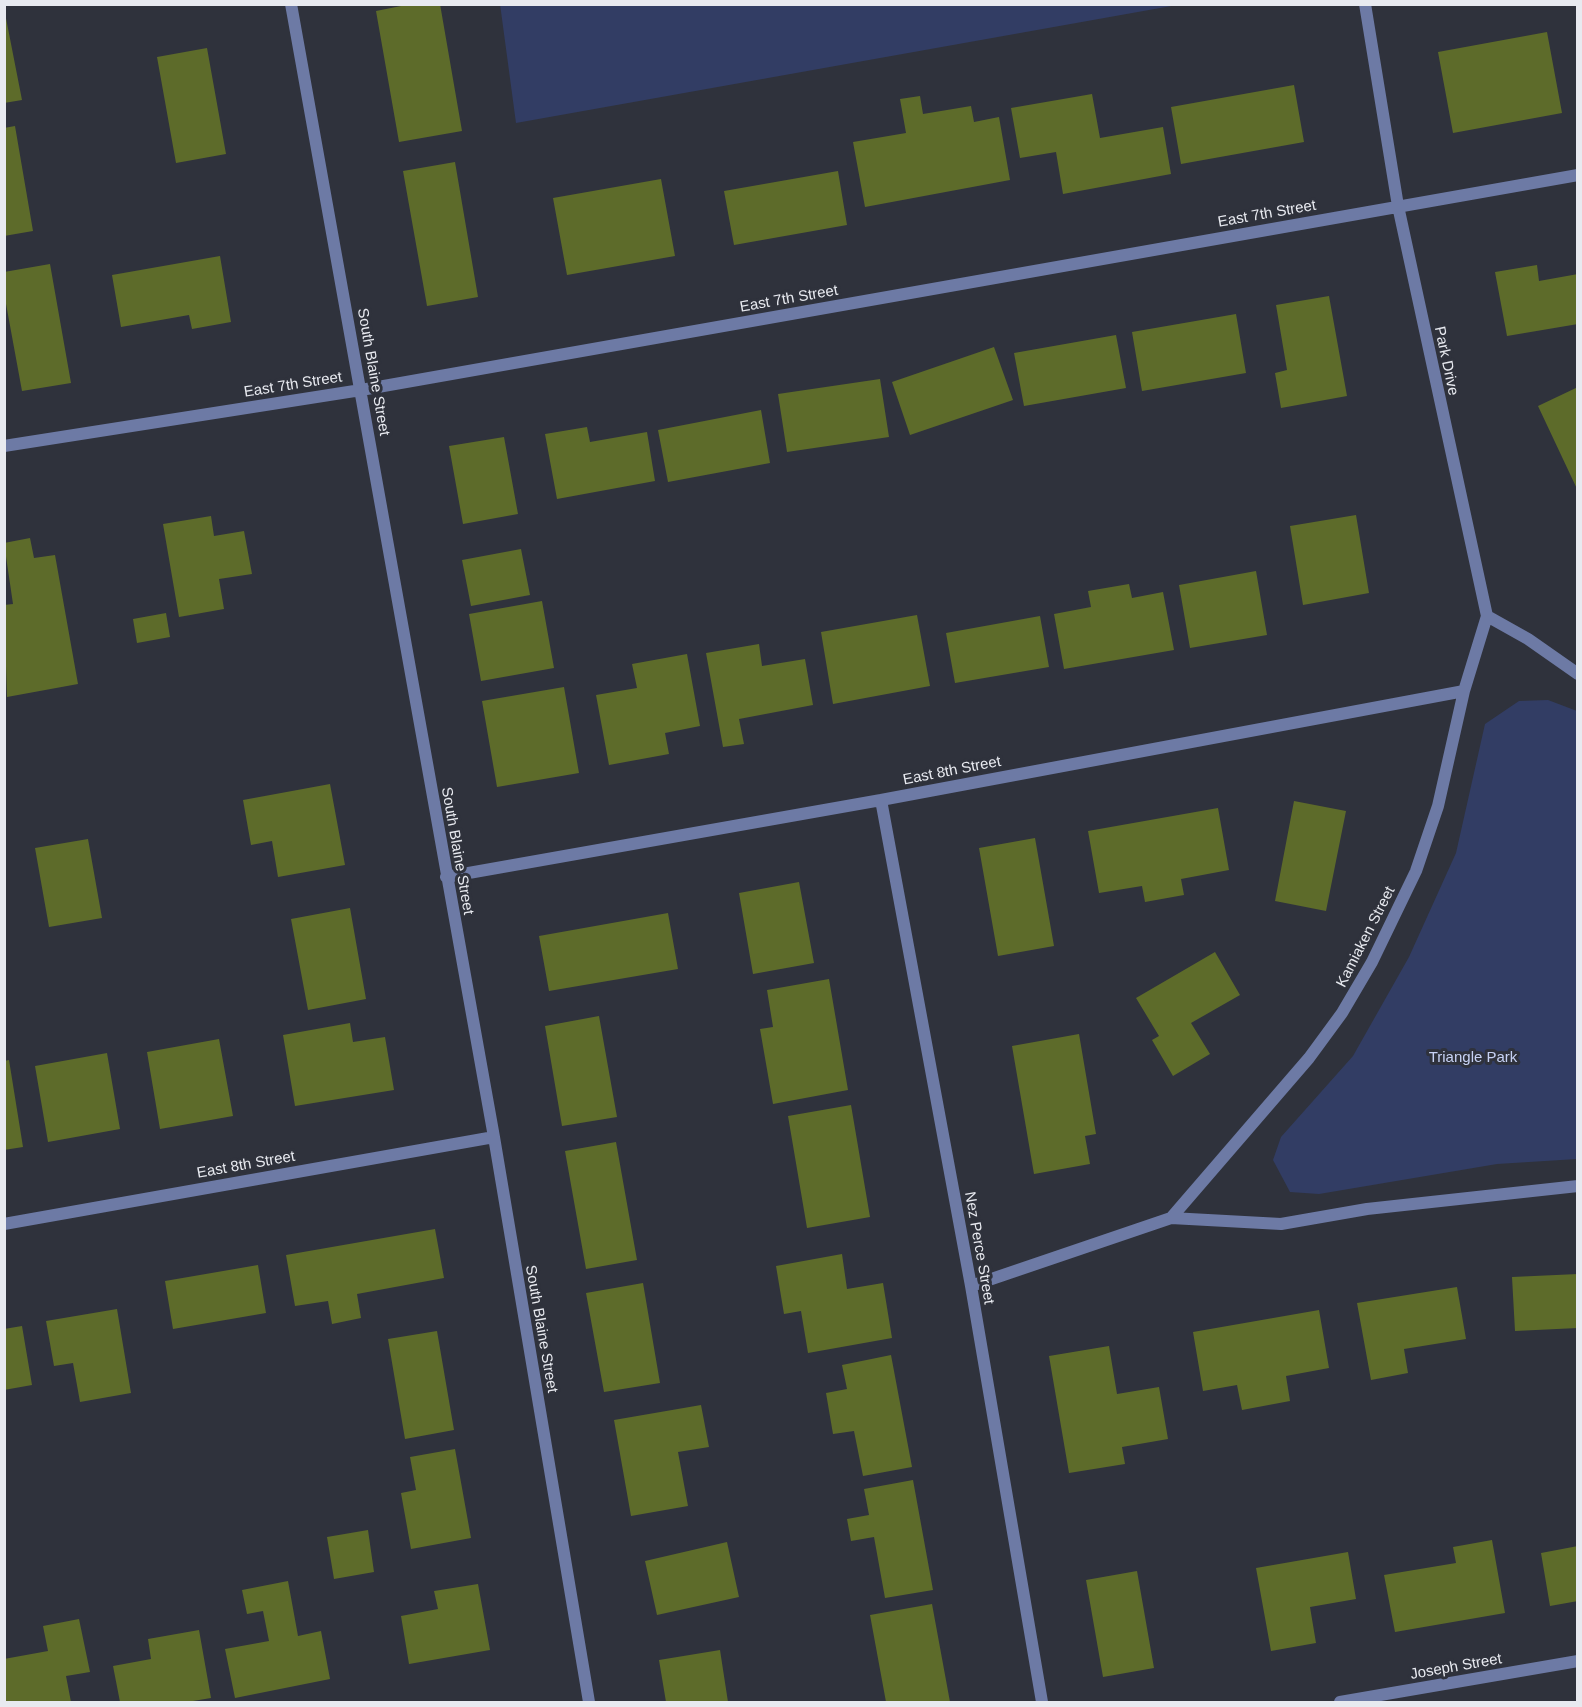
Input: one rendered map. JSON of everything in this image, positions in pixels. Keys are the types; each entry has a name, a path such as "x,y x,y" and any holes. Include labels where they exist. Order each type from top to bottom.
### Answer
{"street":[{"name":"South Blaine Street","path":"291,4 494,1137 589,1702"},
{"name":"Park Drive","path":"1365,4 1398,206 1487,616"},
{"name":"East 7th Street","path":"4,446 361,390 1578,175"},
{"path":"1487,616 1528,639 1578,674"},
{"name":"Kamiaken Street","path":"1171,1218 1309,1058 1342,1013 1372,962 1416,871 1438,806 1464,691 1487,616"},
{"name":"East 8th Street","path":"446,877 881,800 1464,691"},
{"name":"Nez Perce Street","path":"881,800 971,1286 1042,1702"},
{"name":"East 8th Street","path":"4,1224 494,1137"},
{"path":"971,1286 1171,1218 1281,1224 1367,1209 1578,1186"},
{"name":"Joseph Street","path":"1340,1702 1578,1661"}],"green space":[{"path":"500,4 1177,4 1177,5 516,123"},
{"name":"Triangle Park","path":"1548,700 1577,711 1577,1159 1497,1164 1319,1194 1290,1192 1273,1160 1281,1137 1353,1056 1409,957 1456,853 1485,724 1519,701"}],"building":[{"path":"411,4 440,4 462,131 399,142 376,11"},
{"path":"4,8 22,100 4,103"},
{"path":"1547,32 1562,113 1453,133 1438,52"},
{"path":"207,48 226,154 176,163 157,57"},
{"path":"1294,85 1304,142 1181,164 1171,107"},
{"path":"1092,94 1100,138 1163,127 1171,174 1063,194 1056,152 1020,158 1011,108"},
{"path":"920,96 923,114 971,106 974,122 999,117 1010,180 865,207 853,142 906,133 900,99"},
{"path":"15,126 33,231 4,236 4,128"},
{"path":"455,162 478,297 427,306 403,171"},
{"path":"838,171 847,225 734,245 724,191"},
{"path":"661,179 675,256 567,275 553,198"},
{"path":"220,256 231,322 192,329 189,315 121,327 112,275"},
{"path":"50,264 71,383 22,391 4,293 4,272"},
{"path":"1537,265 1539,281 1578,274 1578,324 1507,336 1495,272"},
{"path":"1329,296 1347,396 1281,408 1275,373 1287,370 1276,305"},
{"path":"1236,314 1246,373 1142,391 1132,332"},
{"path":"1116,335 1126,388 1024,406 1014,353"},
{"path":"994,347 1013,400 910,435 892,382"},
{"path":"880,379 889,437 787,452 778,394"},
{"path":"1578,387 1578,491 1538,406"},
{"path":"761,410 770,463 668,482 658,430"},
{"path":"587,427 590,442 647,432 655,481 557,499 545,434"},
{"path":"504,437 518,514 463,524 449,446"},
{"path":"1356,515 1369,593 1303,605 1290,526"},
{"path":"211,516 214,536 244,531 252,574 219,579 224,609 179,617 163,524"},
{"path":"30,538 34,558 55,555 78,684 7,697 4,605 13,604 4,543"},
{"path":"521,549 530,595 471,606 462,560"},
{"path":"1256,571 1267,635 1190,648 1179,585"},
{"path":"1129,584 1132,598 1163,592 1174,650 1064,669 1054,614 1091,607 1088,591"},
{"path":"542,601 554,668 481,681 469,614"},
{"path":"166,613 170,637 137,643 133,619"},
{"path":"917,615 930,686 833,704 821,632"},
{"path":"1040,616 1049,667 955,683 946,633"},
{"path":"759,644 762,666 805,659 813,705 739,719 744,744 723,747 706,653"},
{"path":"687,654 700,726 665,733 669,754 609,765 596,695 637,688 632,664"},
{"path":"564,687 579,773 497,787 482,701"},
{"path":"330,784 345,865 278,877 272,841 251,845 243,800"},
{"path":"1294,801 1346,811 1326,911 1275,901"},
{"path":"1218,808 1229,870 1181,879 1184,895 1145,902 1142,886 1099,893 1088,831"},
{"path":"1035,838 1054,946 998,956 979,848"},
{"path":"88,839 102,918 49,927 35,848"},
{"path":"799,882 814,963 753,974 739,893"},
{"path":"350,908 366,999 308,1010 291,919"},
{"path":"668,913 678,969 549,991 539,936"},
{"path":"1215,952 1240,995 1191,1023 1210,1054 1173,1076 1152,1040 1159,1036 1136,998"},
{"path":"829,979 848,1090 773,1104 760,1029 773,1027 767,990"},
{"path":"599,1016 617,1117 562,1126 545,1026"},
{"path":"350,1023 353,1042 385,1037 394,1090 295,1106 283,1035"},
{"path":"1079,1034 1096,1134 1085,1136 1090,1164 1034,1174 1012,1046"},
{"path":"219,1039 233,1116 160,1129 147,1052"},
{"path":"107,1053 120,1129 48,1142 35,1066"},
{"path":"9,1060 23,1147 4,1150 4,1061"},
{"path":"851,1105 870,1217 807,1228 788,1116"},
{"path":"616,1142 637,1260 586,1269 565,1151"},
{"path":"435,1229 444,1278 357,1294 361,1318 332,1324 328,1301 295,1306 286,1255"},
{"path":"842,1254 847,1289 883,1283 892,1338 808,1353 801,1311 784,1314 776,1266"},
{"path":"258,1265 266,1313 173,1329 165,1281"},
{"path":"1578,1274 1578,1328 1515,1331 1512,1277"},
{"path":"643,1283 660,1383 604,1392 586,1293"},
{"path":"1457,1287 1466,1339 1404,1349 1408,1373 1371,1380 1357,1303"},
{"path":"117,1309 131,1393 80,1402 73,1363 54,1366 46,1321"},
{"path":"1319,1310 1329,1368 1286,1376 1290,1401 1242,1410 1237,1385 1203,1391 1193,1332"},
{"path":"22,1326 32,1385 4,1390 4,1329"},
{"path":"437,1331 454,1430 405,1439 388,1339"},
{"path":"1109,1346 1117,1394 1159,1387 1168,1439 1122,1447 1125,1464 1069,1473 1049,1356"},
{"path":"891,1355 912,1467 863,1476 854,1431 833,1434 826,1393 847,1389 842,1365"},
{"path":"701,1405 709,1447 678,1452 688,1506 631,1516 614,1420"},
{"path":"455,1449 471,1538 411,1549 401,1493 416,1490 410,1457"},
{"path":"913,1480 933,1590 885,1598 874,1537 851,1541 847,1519 869,1515 864,1489"},
{"path":"368,1530 374,1572 334,1579 327,1537"},
{"path":"1492,1540 1505,1613 1395,1632 1384,1575 1456,1563 1453,1547"},
{"path":"727,1542 739,1597 657,1615 645,1561"},
{"path":"1578,1546 1578,1601 1550,1606 1541,1553"},
{"path":"1348,1552 1356,1599 1310,1607 1316,1643 1271,1651 1256,1568"},
{"path":"1137,1571 1154,1668 1103,1677 1086,1580"},
{"path":"288,1581 298,1636 321,1631 330,1679 235,1698 225,1649 269,1641 263,1611 247,1614 242,1590"},
{"path":"478,1584 490,1650 409,1664 401,1616 438,1609 434,1591"},
{"path":"932,1604 950,1702 886,1702 870,1615"},
{"path":"79,1619 90,1672 66,1676 71,1702 4,1702 4,1659 48,1651 43,1626"},
{"path":"199,1630 211,1698 187,1702 120,1702 113,1666 151,1659 148,1639"},
{"path":"720,1650 728,1702 666,1702 659,1660"}]}
